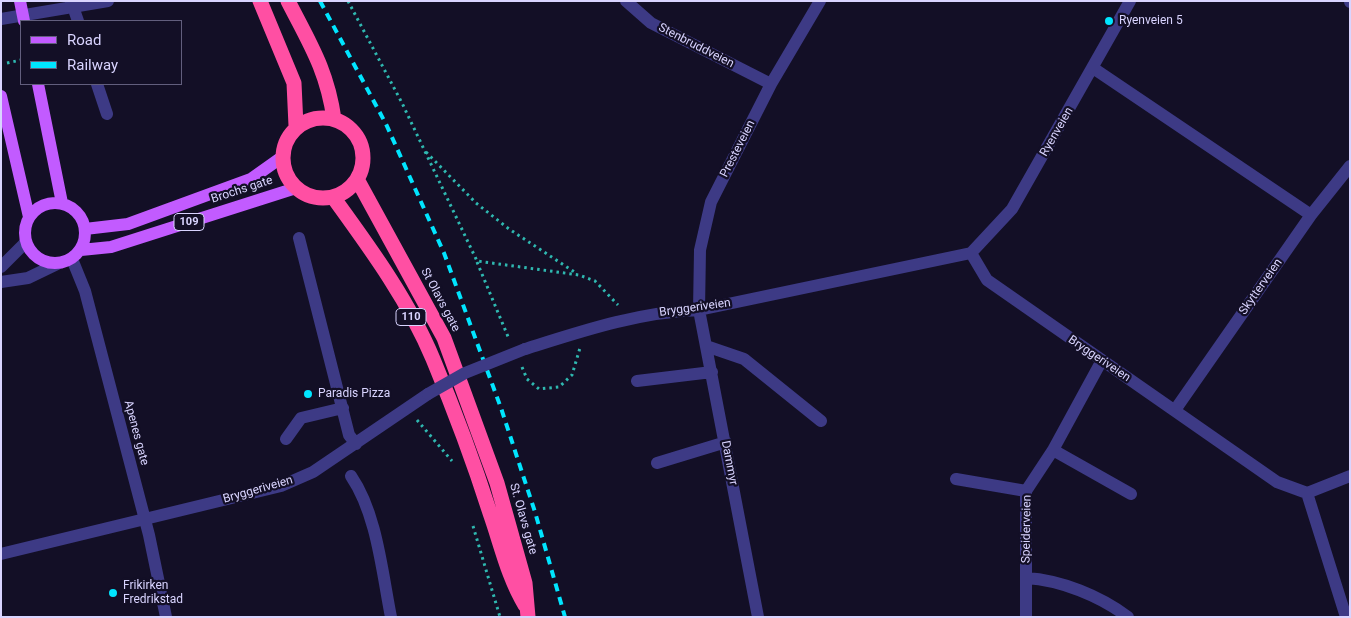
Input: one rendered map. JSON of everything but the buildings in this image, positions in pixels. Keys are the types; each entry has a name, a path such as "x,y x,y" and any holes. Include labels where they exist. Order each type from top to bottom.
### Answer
{"highway":[{"path":"260,1 294,83 296,126"},
{"path":"288,1 322,66 330,90 334,119"},
{"path":"314,118 334,119 349,126 361,144 363,161 357,179 348,190 333,197 315,198 296,188 286,175 282,156 286,139 296,126 314,118"},
{"name":"St Olavs gate","path":"357,179 444,338 482,442"},
{"name":"St. Olavs gate","path":"333,197 389,278 428,350 490,511 514,587 527,612"},
{"name":"St. Olavs gate","path":"482,442 525,583 527,612"}],"main road":[{"path":"20,1 24,18"},
{"path":"38,85 62,204"},
{"path":"1,96 29,217"},
{"name":"Brochs gate","path":"85,229 128,224 172,208 251,178 282,156"},
{"name":"Brochs gate","path":"81,250 111,247 296,188"},
{"path":"50,203 62,204 73,209 81,218 85,229 85,240 81,250 72,259 57,264 43,262 32,254 25,243 24,229 29,217 38,208 50,203"}],"street":[{"path":"1,19 24,18 72,5 108,1"},
{"name":"Stenbruddveien","path":"626,1 651,23 771,84"},
{"name":"Presteveien","path":"699,310 700,250 711,202 771,84 820,1"},
{"name":"Ryenveien","path":"971,253 1012,209 1130,1"},
{"path":"72,5 78,20"},
{"path":"1093,68 1311,215"},
{"path":"98,85 106,114"},
{"name":"Skytterveien","path":"1175,410 1311,215 1350,166"},
{"path":"300,238 350,435 356,444"},
{"path":"1,267 25,243"},
{"name":"Bryggeriveien","path":"1,554 281,486 313,472 428,394 465,373 525,349 623,320 660,312 699,310 971,253 987,280 1100,362 1175,410 1277,482 1307,493"},
{"name":"Apenes gate","path":"72,259 83,282 145,519 166,617"},
{"path":"1,282 28,278 57,264"},
{"name":"Dammyr","path":"699,310 726,442 758,617"},
{"path":"706,346 744,359 822,421"},
{"name":"Speiderveien","path":"1026,617 1026,491 1053,450 1100,362"},
{"path":"637,381 712,372"},
{"path":"286,439 301,418 343,408"},
{"path":"658,463 726,442"},
{"path":"1053,450 1131,494"},
{"path":"351,476 360,490 369,514 391,617"},
{"path":"1346,617 1307,493 1350,476"},
{"path":"956,478 1026,491"},
{"path":"1026,578 1042,579 1086,593 1128,617"}],"path":[{"path":"348,1 424,150 477,261 579,275 595,281 618,304 623,320"},
{"path":"7,63 20,60"},
{"path":"424,150 476,203 509,229 579,275"},
{"path":"407,410 420,422 452,461 455,469"},
{"path":"471,518 500,617"}],"railway":[{"path":"320,1 386,124 444,253 501,408 535,512 565,617"}],"place":[{"name":"Ryenveien 5","path":"1109,21"},
{"name":"Paradis Pizza","path":"308,394"},
{"name":"Frikirken Fredrikstad","path":"113,593"}]}
